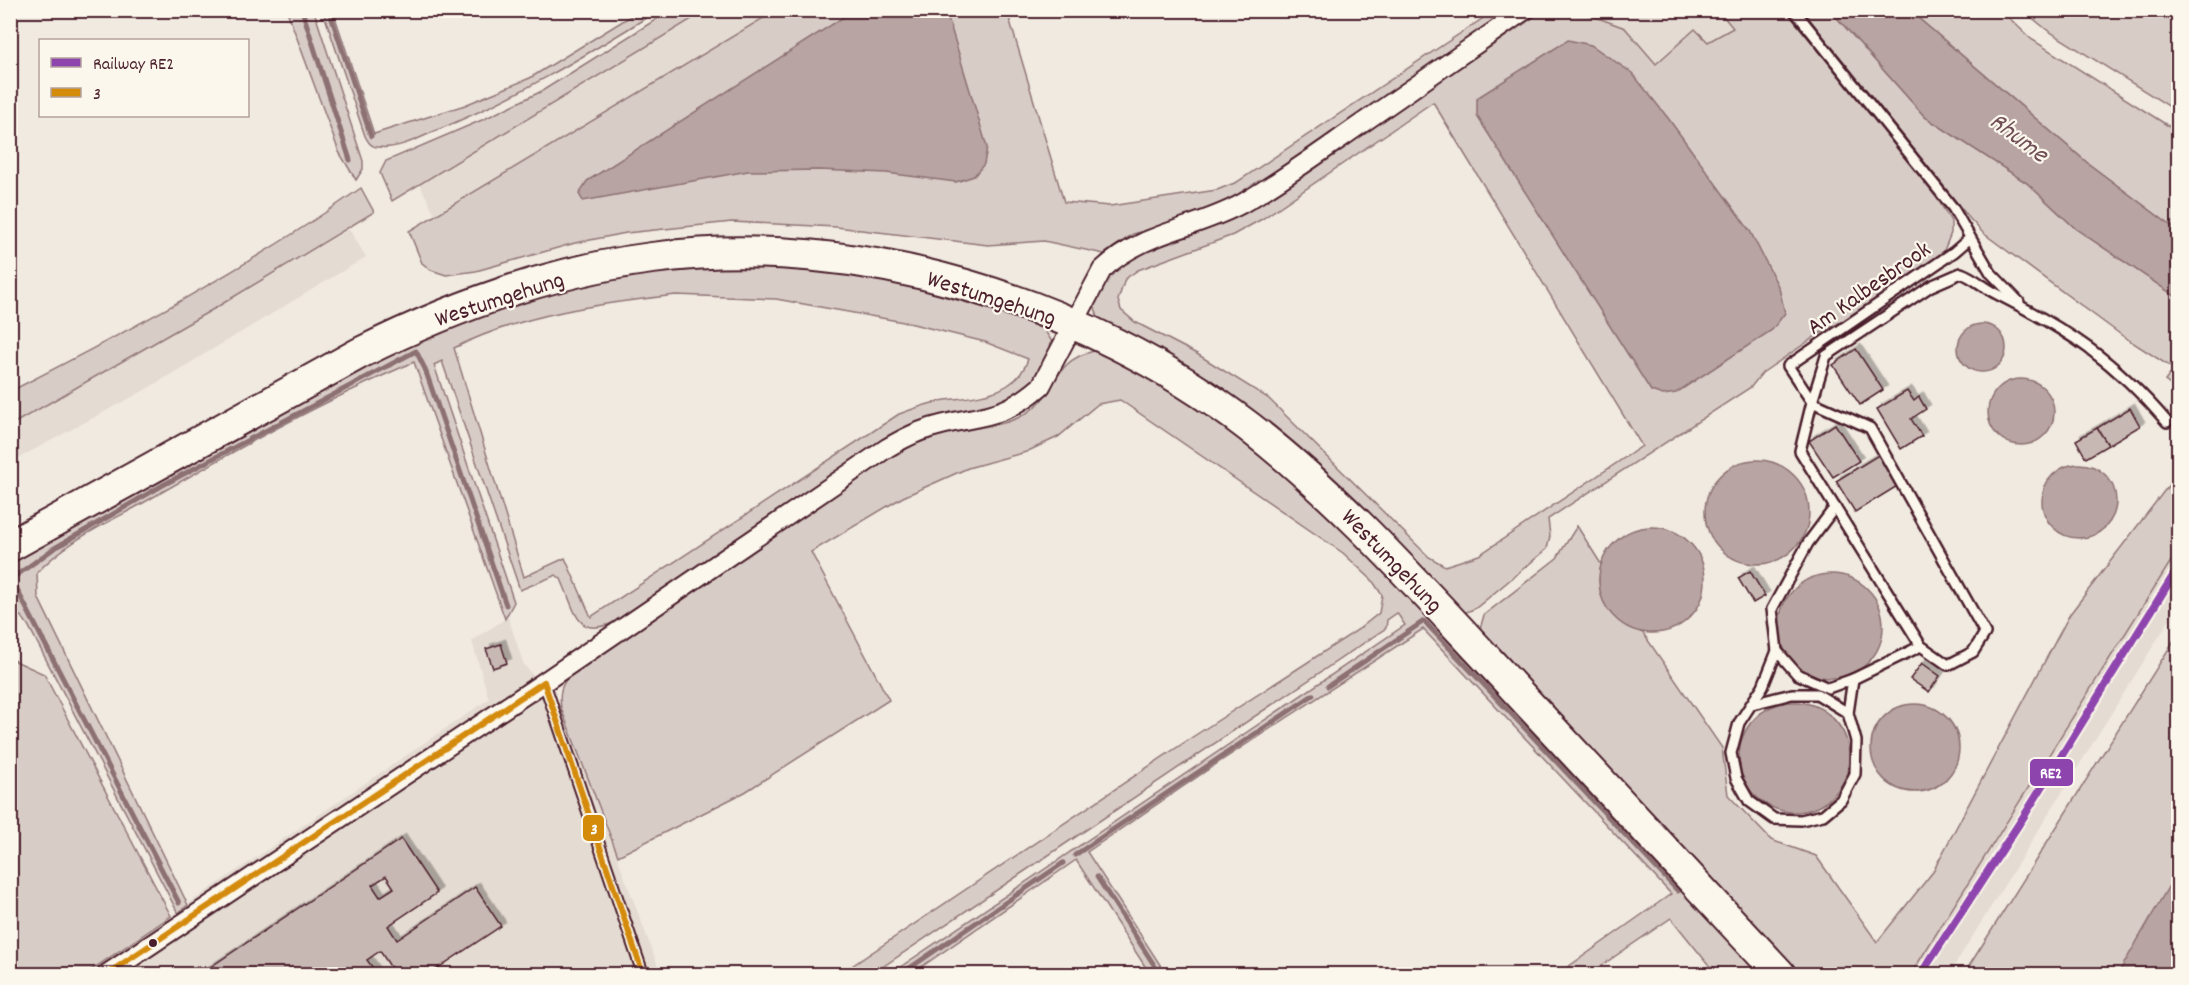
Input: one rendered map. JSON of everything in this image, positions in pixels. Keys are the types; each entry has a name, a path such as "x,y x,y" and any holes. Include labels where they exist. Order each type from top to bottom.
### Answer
{"main road":[{"name":"Westumgehung","path":"10,546 310,379 404,331 498,293 654,257 739,253 796,253 850,258 974,288 1075,324 1130,352 1245,424 1326,492 1372,536 1780,975"}],"street":[{"path":"107,975 544,682 886,448 923,430 1012,409 1041,386 1102,270 1116,257 1134,245 1163,233 1225,213 1271,186 1525,10"}],"lane":[{"path":"1794,10 1953,208 1991,273 2024,306"},
{"name":"Am Kalbesbrook","path":"1812,402 1788,366 1954,252 1969,238"},
{"path":"1812,402 1870,428 1985,633 1973,652 1948,665 1921,646 1800,452 1812,402 1826,356 1931,286 1961,273 1995,293 2024,306 2092,349 2136,386 2167,422"},
{"path":"1835,507 1808,543 1772,609 1776,651 1763,686 1739,723 1731,753 1736,778 1749,801 1774,819 1801,820 1823,815 1841,800 1855,774 1856,741 1848,713 1853,679"},
{"path":"1776,651 1797,674 1828,688 1853,679 1921,646"},
{"path":"544,682 643,975"},
{"path":"1752,704 1792,694 1817,693 1848,713"}],"shaded area":[{"path":"671,10 705,11 392,201 380,173 386,161 482,120 542,91"},
{"path":"287,11 314,11 363,161 363,169 356,180 339,152"},
{"path":"323,11 333,11 374,134 465,105 530,78 639,11 657,11 576,60 493,105 415,140 393,147 376,147 365,136"},
{"path":"705,11 775,11 436,216 419,183"},
{"path":"775,11 1007,11 1064,202 1110,206 1217,190 1237,182 1494,11 1513,11 1311,150 1229,202 1179,221 1133,234 1104,254 1044,241 988,245 836,227 732,222 626,233 575,243 476,271 446,275 431,270 422,263 409,231"},
{"path":"1543,11 1579,11 1625,28 1656,64 1695,29 1708,42 1733,28 1719,11 1786,11 1929,185 1951,221 1951,233 1943,253 1762,373 1751,387 1548,519 1550,536 1547,549 1476,608 1462,614 1098,318 1094,304 1106,278 1125,259 1165,241 1195,233 1247,212","holes":["1433,102 1642,446 1479,555 1445,566 1429,557 1268,398 1197,354 1135,322 1121,310 1118,300 1125,279 1138,270 1233,235 1262,219"]},
{"path":"1579,11 1719,11 1733,28 1708,42 1695,29 1656,64 1625,28"},
{"path":"1803,11 1831,11 1925,117 2027,183 2076,229 2178,298 2178,391 2165,381 2174,369 2124,337 1983,233"},
{"path":"1910,11 2002,11 2031,39 2178,132 2178,231 2090,165"},
{"path":"2024,11 2178,11 2178,112 2047,30"},
{"path":"361,188 374,212 217,307 11,425 11,391 189,296 277,244"},
{"path":"349,229 366,257 143,391 11,462 11,425"},
{"path":"702,264 822,267 912,287 996,311 1043,328 1051,340 1045,362 1039,372 1024,389 1014,396 990,407 943,416 899,431 624,618 608,625 587,626 581,622 561,579 556,575 520,590 442,361 434,365 514,602 505,619 414,362 277,428 73,543 37,573 38,597 188,905 178,913 28,625 22,617 11,611 11,558 374,357 546,291","holes":["676,295 776,299 909,323 985,342 1028,359 1022,372 1004,388 979,396 935,402 899,414 591,617 565,558 524,577 454,348 507,326 591,306"]},
{"path":"1094,351 1157,384 1218,422 1331,510 1764,974 1716,974 1671,918 1589,974 1558,974 1671,894 1423,629 1219,762 1087,852 1166,974 1150,974 1076,860 911,974 890,974 1405,625 1397,613 1387,620 1386,628 872,974 840,974 1194,736 1359,629 1379,613 1382,595 1372,580 1343,553 1120,400 1098,404 1058,437 1026,452 968,468 903,497 811,552 889,700 745,792 618,856 561,708 561,690 569,676 579,667 896,454 938,436 997,425 1025,414 1044,397 1069,363"},
{"path":"2178,473 2178,550 1911,974 1796,974 1490,646 1480,629 1484,615 1557,558 1577,526 1601,564 1599,582 1626,626 1643,633 1722,748 1728,795 1771,840 1816,856 1877,942 1932,873 2070,614"},
{"path":"2178,550 2178,606 1949,974 1911,974"},
{"path":"508,617 524,665 561,708 661,974 85,974 489,699 472,641"},
{"path":"2178,634 2178,974 1964,974 1983,944"},
{"path":"11,659 44,674 171,916 85,974 11,974"}],"water":[{"path":"853,11 946,11 987,147 984,164 974,176 956,182 886,173 819,170 748,171 583,201 579,194 587,181"},
{"name":"Rhume","path":"1831,11 1910,11 2090,165 2178,231 2178,298 2076,229 2027,183 1925,117"},
{"path":"1568,40 1591,45 1632,73 1668,118 1750,231 1779,288 1785,313 1772,330 1676,393 1663,395 1651,391 1477,116 1477,98"},
{"path":"1982,324 1999,331 2006,348 1999,365 1982,372 1965,365 1958,348 1965,331"},
{"path":"2015,379 2027,379 2039,384 2049,394 2054,412 2052,425 2039,440 2027,445 2015,445 2003,440 1993,430 1988,418 1988,406 1993,394 2003,384"},
{"path":"1757,460 1777,464 1794,475 1805,492 1809,512 1805,532 1794,549 1777,560 1757,564 1737,560 1720,549 1709,532 1705,512 1709,492 1720,475 1737,464"},
{"path":"2079,464 2100,470 2110,480 2116,501 2110,522 2100,532 2079,538 2058,532 2048,522 2042,501 2048,480 2058,470"},
{"path":"1652,527 1672,531 1689,543 1701,560 1705,580 1701,600 1689,617 1672,629 1652,633 1632,629 1615,617 1603,600 1599,580 1603,560 1615,543 1632,531"},
{"path":"1831,574 1851,578 1868,589 1879,606 1883,626 1879,646 1868,663 1851,674 1831,678 1811,674 1794,663 1783,646 1779,626 1783,606 1794,589 1811,578"},
{"path":"1794,702 1815,706 1833,718 1845,736 1849,757 1845,778 1833,796 1815,808 1794,812 1773,808 1755,796 1743,778 1739,757 1743,736 1755,718 1773,706"},
{"path":"1915,704 1932,707 1946,717 1956,731 1959,748 1956,765 1946,779 1932,789 1915,792 1898,789 1884,779 1874,765 1871,748 1874,731 1884,717 1898,707"},
{"path":"2178,870 2178,974 2118,974"}],"building":[{"path":"1856,349 1883,390 1860,405 1833,365"},
{"path":"1907,391 1914,401 1919,397 1926,409 1911,419 1922,436 1901,449 1877,409"},
{"path":"2130,408 2140,426 2108,445 2097,428"},
{"path":"1835,424 1859,461 1833,477 1809,441"},
{"path":"2097,428 2108,445 2086,458 2076,440"},
{"path":"1880,454 1899,485 1855,512 1836,481"},
{"path":"1750,571 1765,596 1753,603 1738,578"},
{"path":"501,644 507,663 493,668 486,649"},
{"path":"1922,663 1940,676 1929,692 1910,679"},
{"path":"401,839 437,893 388,926 397,940 475,887 501,926 429,974 395,974 380,951 367,960 375,971 370,974 200,974","holes":["386,876 394,888 380,897 372,885"]}],"waterway":[{"path":"302,10 350,160"},
{"path":"329,10 371,136"},
{"path":"10,580 53,549 163,485 416,351 425,369 506,605"},
{"path":"12,580 179,903"},
{"path":"1328,686 1424,621 1678,891"},
{"path":"1075,855 1313,695"},
{"path":"901,974 1063,863"},
{"path":"1097,877 1160,974"}],"rail line":[{"name":"RE2","path":"1921,974 2026,813 2178,568"}],"transit line":[{"name":"3","path":"544,682 643,974"},
{"name":"3","path":"107,974 544,682"}]}
